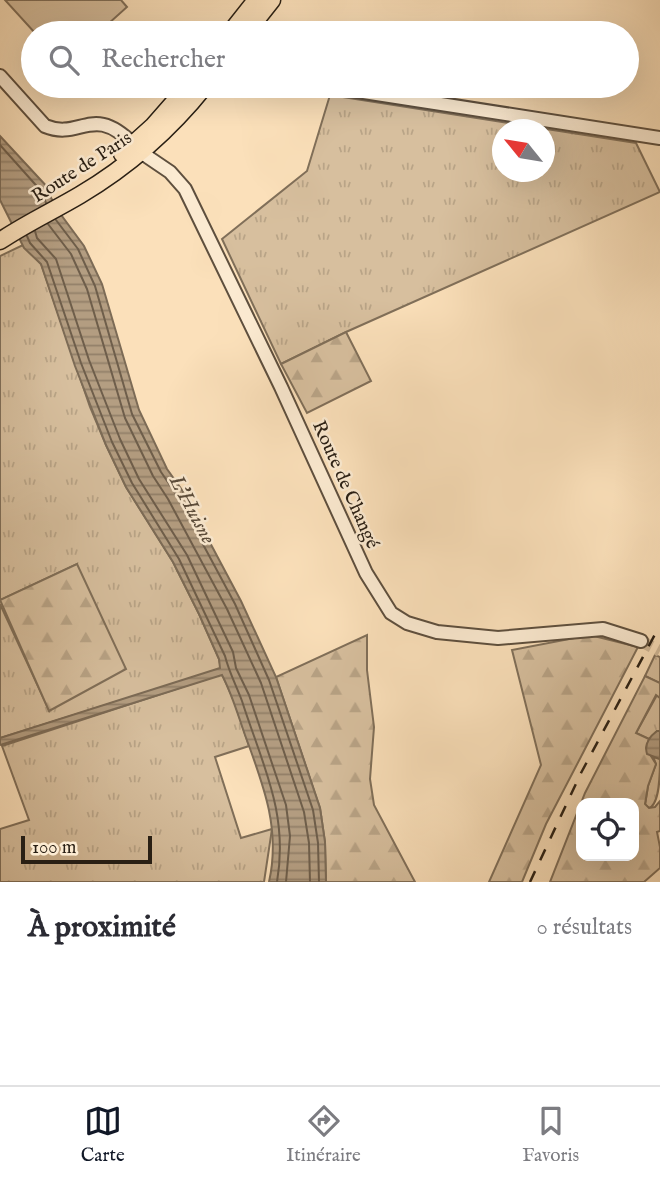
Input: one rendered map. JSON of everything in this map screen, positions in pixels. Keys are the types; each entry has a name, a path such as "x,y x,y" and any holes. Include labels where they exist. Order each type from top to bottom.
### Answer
{"main road":[{"path":"239,21 256,0"},
{"path":"255,21 272,0"},
{"name":"Route de Paris","path":"138,149 178,98"},
{"name":"Route de Paris","path":"5,233 62,201 138,149 183,114 196,98"}],"street":[{"name":"Route de Changé","path":"0,76 45,126 52,129 89,124 108,125 170,172 185,189 281,387 366,573 391,613 421,629 437,632 517,638 603,629 641,641"},
{"path":"402,98 660,138"}],"green space":[{"path":"5,0 121,0 127,7 111,21 24,21"},
{"path":"329,98 349,98 492,120 492,182 555,182 555,130 636,143 660,192 346,332 281,364 222,239 307,171"},
{"path":"23,245 41,264 90,407 106,445 126,487 173,562 199,614 221,669 0,738 0,604 49,710 77,564 0,600 0,256"},
{"path":"346,332 371,381 307,413 281,364"},
{"path":"77,564 126,669 49,711 0,600"},
{"path":"367,635 367,670 374,727 370,779 374,805 415,882 326,882 325,842 320,808 276,677"},
{"path":"590,635 638,647 546,824 522,882 489,882 541,765 512,650"},
{"path":"655,655 660,657 660,683 645,676"},
{"path":"222,674 249,746 215,757 241,838 272,829 264,882 0,882 0,829 29,820 2,746"},
{"path":"645,676 660,683 660,698 656,695 636,733 649,739 646,748 656,764 645,804 649,808 655,807 660,801 660,831 657,832 660,868 644,882 550,882 576,816 576,861 639,861 639,798 583,798"},
{"path":"657,695 660,698 660,731 649,739 636,733"},
{"path":"653,757 660,759 659,780 655,801 649,808 645,805 656,764"}],"water":[{"path":"0,136 50,190 50,196 59,212 84,246 102,284 139,410 167,469 182,490 241,601 276,677 320,808 325,842 326,882 269,882 273,844 268,807 258,771 222,675 0,745 0,738 220,668 219,659 173,562 126,487 106,445 75,366 41,264 24,248 0,200"},
{"path":"660,731 660,759 647,754 646,750 648,741"}],"tunnel":[{"path":"641,641 660,651"}],"railway":[{"path":"530,882 581,773 660,625"}],"water label":[{"name":"L'Huisne","path":"193,509"}]}
